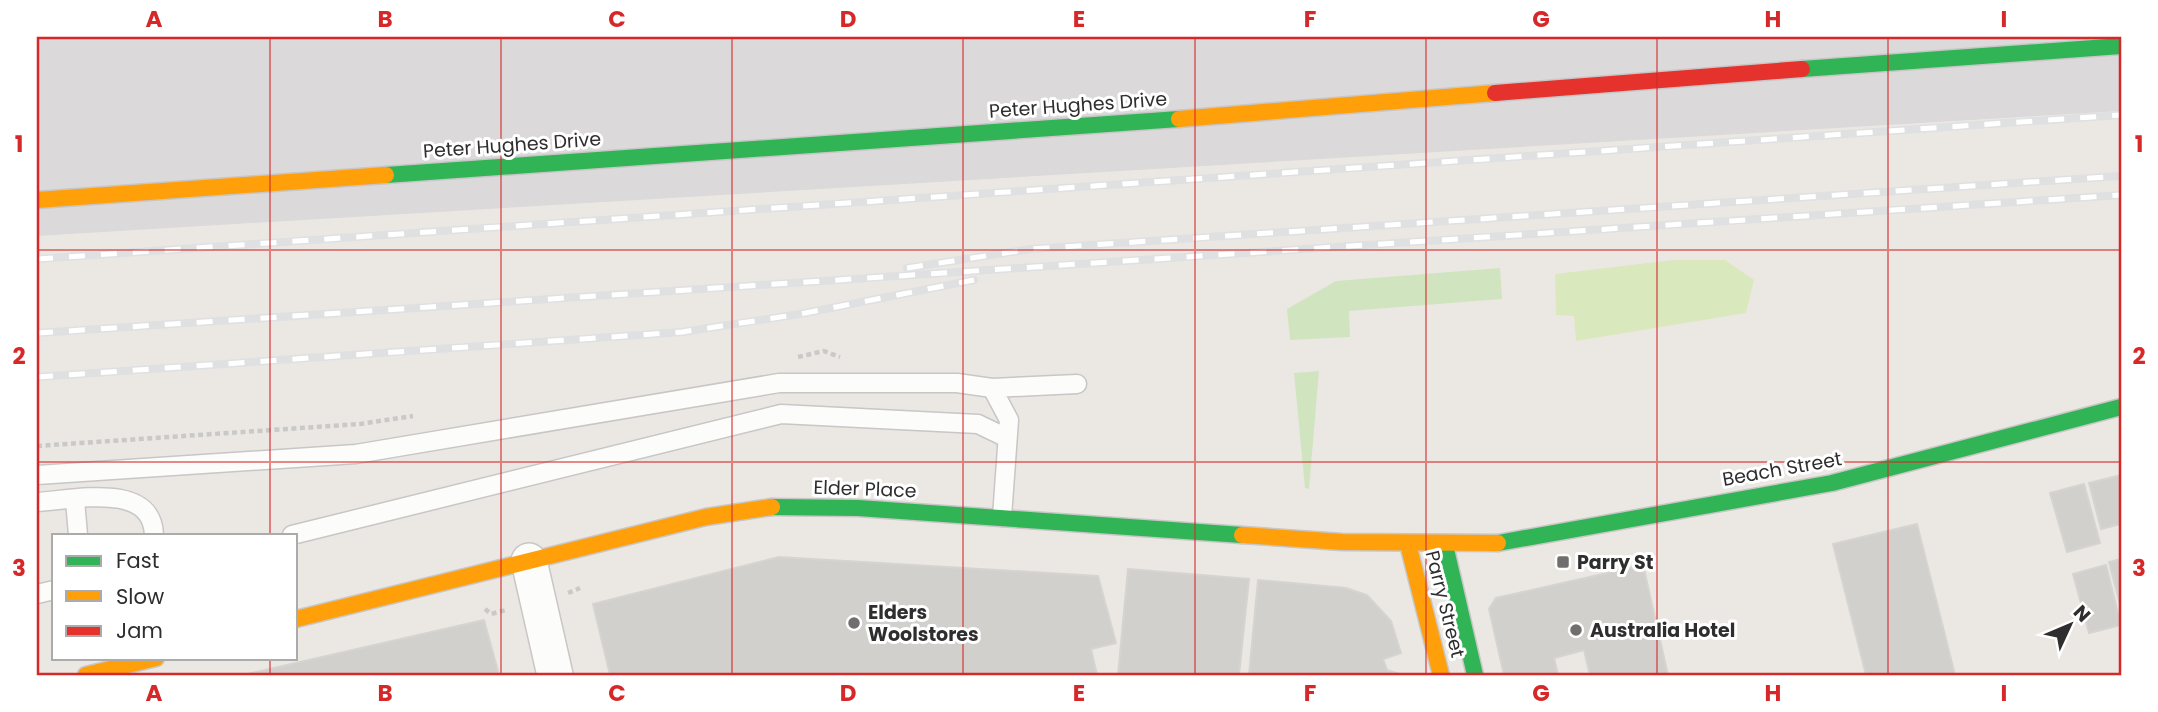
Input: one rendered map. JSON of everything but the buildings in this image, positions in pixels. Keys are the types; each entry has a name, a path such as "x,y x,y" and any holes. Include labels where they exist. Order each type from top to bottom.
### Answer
{"street":[{"name":"Peter Hughes Drive","path":"37,200 1278,112 1637,81 2121,46"},
{"name":"Beach Street","path":"1445,545 1509,543 1688,507 1832,483 2121,407"},
{"name":"Elder Place","path":"298,619 706,517 774,507 858,508 1270,538 1445,545"},
{"name":"Parry Street","path":"1408,544 1441,675"},
{"name":"Parry Street","path":"1445,545 1475,675"},
{"path":"529,561 555,675"},
{"path":"86,675 148,660"}],"lane":[{"path":"37,475 356,454 779,383 957,383 992,388 1077,384"},
{"path":"992,388 1009,420 1002,517"},
{"path":"296,534 780,414 978,424 1007,438"},
{"path":"37,502 118,498 141,505 153,520 154,534"},
{"path":"75,500 78,534"}],"path":[{"path":"37,446 360,424 424,415"}],"shaded area":[{"path":"37,37 2121,37 2121,111 37,236"}],"green space":[{"path":"1673,260 1725,260 1754,280 1746,313 1576,341 1574,316 1556,315 1555,274"},
{"path":"1500,268 1502,299 1349,311 1350,337 1290,340 1287,309 1336,281"},
{"path":"1319,371 1309,489 1305,488 1294,373"}],"railway":[{"path":"37,259 2121,115"},
{"path":"907,268 1031,249 2121,176"},
{"path":"37,333 2121,195"},
{"path":"37,377 682,332 800,314 974,280"}],"traffic: fast":[{"path":"1802,69 2121,46"},
{"path":"386,175 1179,119"},
{"path":"1498,543 1832,483 2121,407"},
{"path":"772,507 858,508 1242,535"},
{"path":"1445,545 1475,675"}],"traffic: slow":[{"path":"1179,119 1495,93"},
{"path":"37,200 386,175"},
{"path":"298,619 706,517 772,507"},
{"path":"1242,535 1342,542 1498,543"},
{"path":"1408,544 1441,675"},
{"path":"86,675 148,660"}],"traffic: jam":[{"path":"1495,93 1802,69"}],"place":[{"name":"Parry St","path":"1563,562"},
{"name":"Elders Woolstores","path":"854,623"},
{"name":"Australia Hotel","path":"1576,630"}]}
